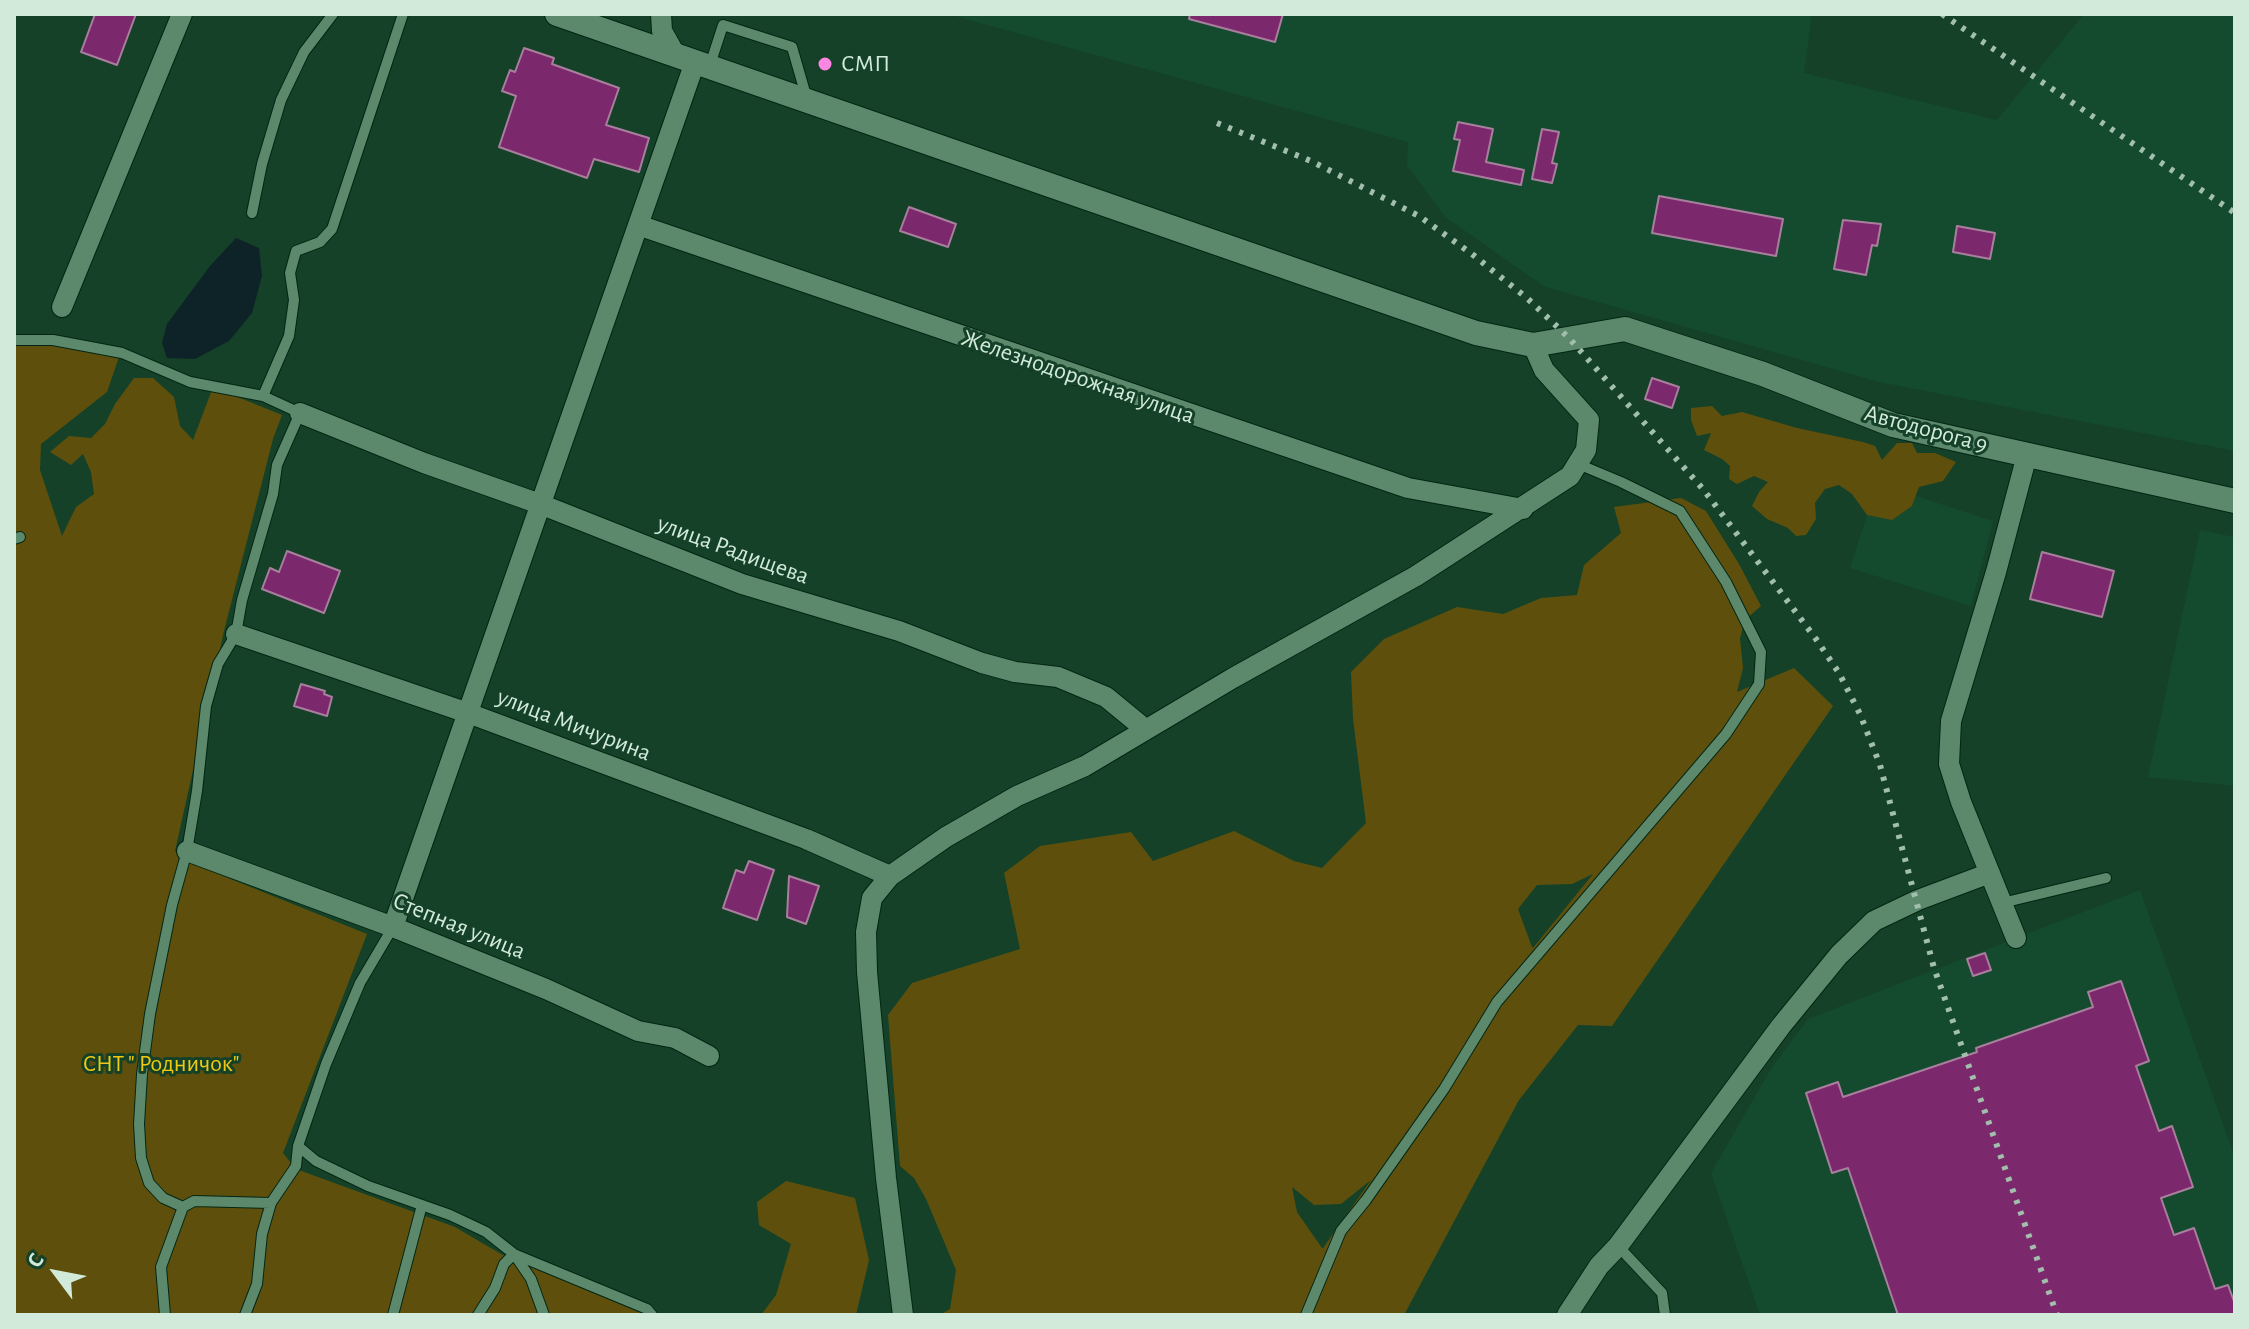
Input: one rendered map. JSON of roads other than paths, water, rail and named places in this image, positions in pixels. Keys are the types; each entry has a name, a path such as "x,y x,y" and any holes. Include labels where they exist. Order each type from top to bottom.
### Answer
{"street":[{"path":"62,307 182,14"},
{"path":"557,14 1476,333 1533,345 1544,370 1589,420 1586,450 1570,476 1523,509 1416,576 1085,766 1017,796 946,837 890,876 872,898 866,945 886,1178 903,1315"},
{"path":"661,14 662,31 694,62"},
{"path":"393,927 694,62"},
{"name":"Железнодорожная улица","path":"638,225 1408,488 1523,509"},
{"name":"Автодорога 9","path":"1533,345 1625,329 1763,374 1893,425 2235,501"},
{"name":"улица Радищева","path":"300,413 742,584 899,631 982,663 1015,672 1058,677 1106,697 1145,729"},
{"path":"2016,938 1961,802 1949,764 1951,721 2027,455"},
{"name":"улица Мичурина","path":"236,634 468,713 806,839 890,876"},
{"name":"Степная улица","path":"187,851 393,927 546,989 638,1031 675,1038 709,1056"},
{"path":"1567,1315 1599,1266 1618,1246 1781,1026 1839,955 1874,921 1918,900 1990,873"}],"lane":[{"path":"252,213 262,164 281,100 304,52 333,14"},
{"path":"263,396 289,336 294,300 290,273 296,251 320,242 332,229 403,14"},
{"path":"694,62 723,25 792,47 807,101"},
{"path":"14,340 53,340 122,353 154,364 190,382 263,396 300,413 277,465 273,494 242,600 236,634 218,664 206,706 187,851 172,905 150,1014 142,1074 139,1124 141,1158 149,1183 163,1198 183,1207"},
{"path":"1306,1315 1341,1231 1444,1089 1497,1002 1726,734 1759,684 1761,652 1726,582 1680,511 1578,464"},
{"path":"2002,903 2106,878"},
{"path":"245,1315 257,1284 262,1234 271,1203 296,1166 298,1146 326,1064 360,983 393,927"},
{"path":"298,1146 316,1161 368,1186 486,1232 514,1254 647,1309 652,1315"},
{"path":"165,1315 161,1267 183,1207 194,1201 271,1203"},
{"path":"393,1315 422,1205"},
{"path":"1618,1246 1662,1293 1665,1315"},
{"path":"478,1315 495,1288 504,1264 514,1254"},
{"path":"514,1254 531,1279 544,1315"}],"water":[{"path":"236,238 259,248 262,276 252,313 229,341 195,359 167,358 162,343 167,324 210,266"}],"railway":[{"path":"1942,14 2235,213"},
{"path":"1217,123 1311,161 1419,216 1528,299 1568,337 1703,489 1816,639 1839,673 1860,714 1880,765 1934,968 2057,1315"}],"place":[{"name":"СМП","path":"825,64"}],"park label":[{"name":"СНТ \" Родничок\"","path":"161,1064"}]}
